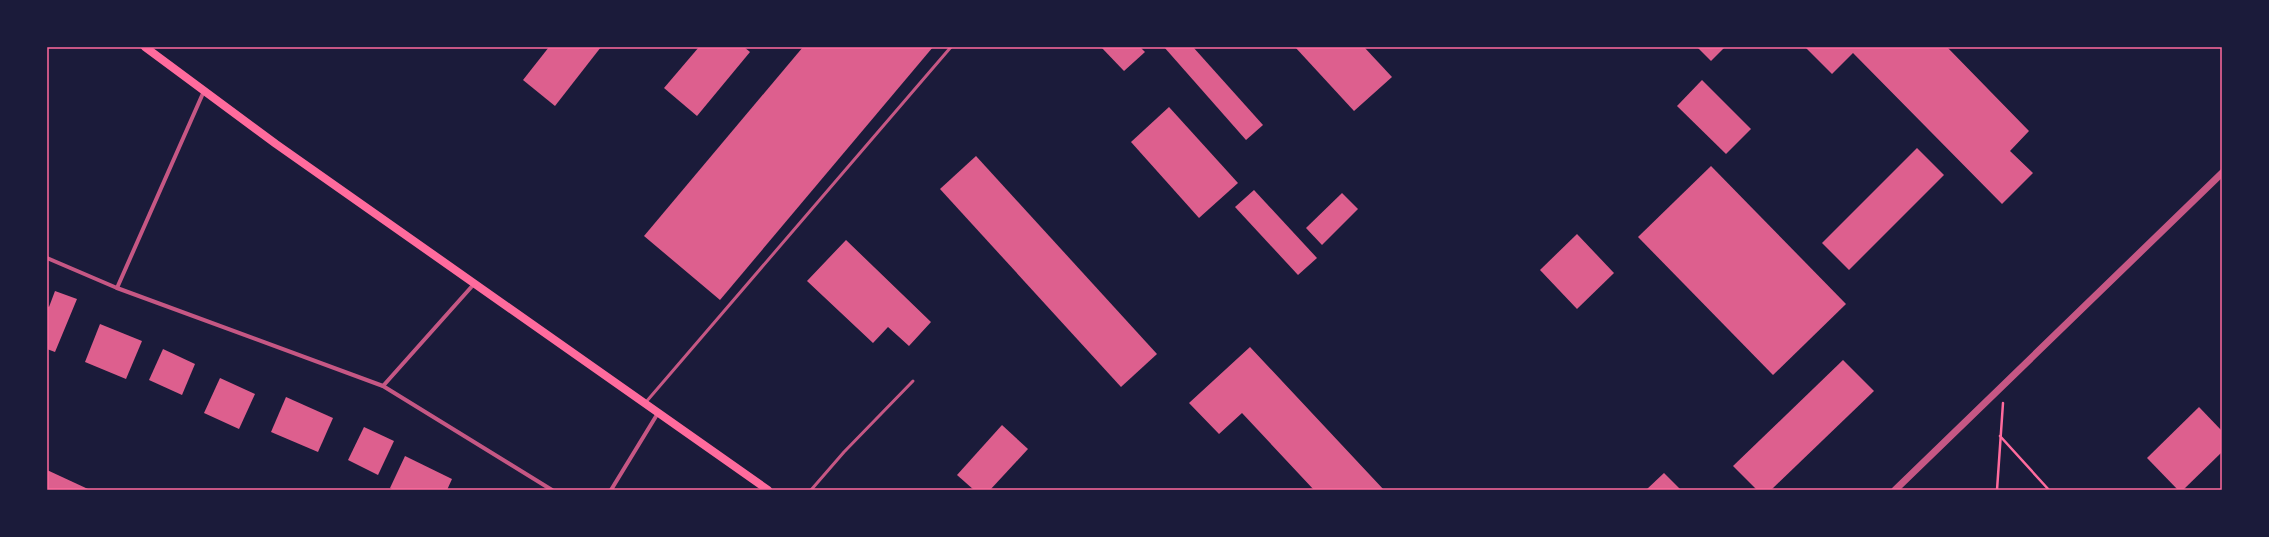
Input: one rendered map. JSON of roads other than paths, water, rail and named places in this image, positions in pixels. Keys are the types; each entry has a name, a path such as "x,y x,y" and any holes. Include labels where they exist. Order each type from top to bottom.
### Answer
{"main road":[{"path":"145,47 276,144 768,490"}],"street":[{"path":"117,288 204,91"},
{"path":"1894,490 2222,173"},
{"path":"47,258 117,288 383,386 552,490"},
{"path":"383,386 474,284"},
{"path":"611,490 658,413"}],"lane":[{"path":"644,403 951,47"},
{"path":"811,490 844,452 914,382"}]}
